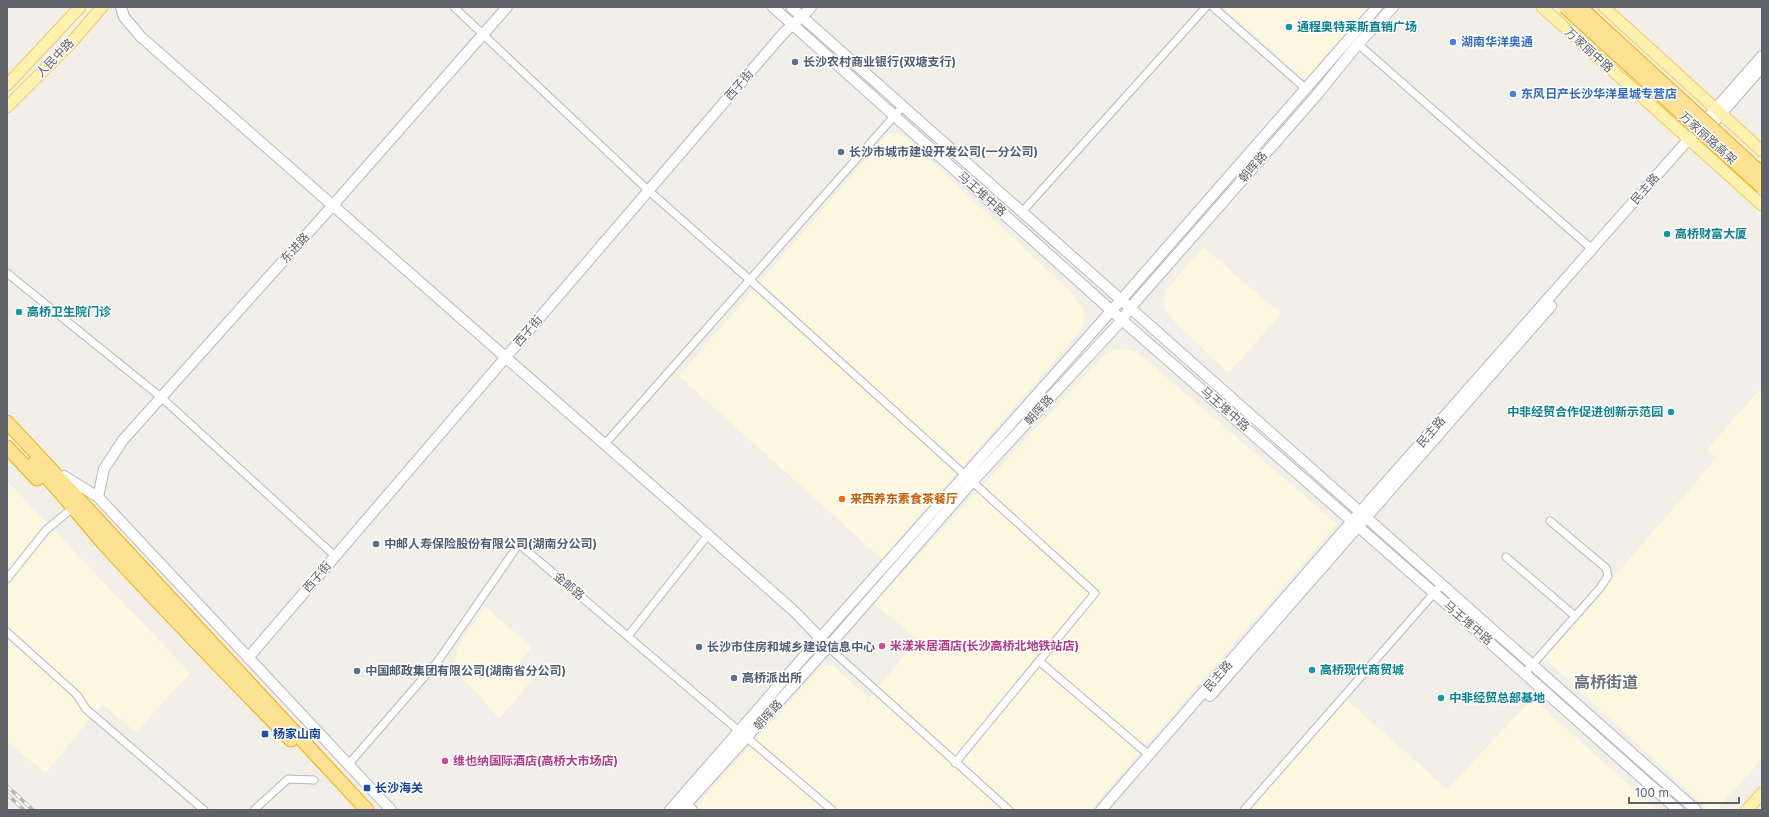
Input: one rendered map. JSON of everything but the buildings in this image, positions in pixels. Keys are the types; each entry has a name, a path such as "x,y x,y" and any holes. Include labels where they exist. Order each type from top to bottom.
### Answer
{"highway":[{"name":"万家丽路高架","path":"1565,7 1762,187"},
{"name":"万家丽路高架","path":"1580,7 1762,174"},
{"path":"7,414 64,476 107,539"},
{"path":"7,422 69,500"},
{"path":"7,435 368,810"},
{"path":"7,447 69,500 107,539 220,668 326,776 357,810"}],"main road":[{"name":"人民中路","path":"7,85 80,7"},
{"name":"人民中路","path":"7,107 71,43 102,7"},
{"name":"万家丽中路","path":"1542,7 1762,205"},
{"path":"1604,7 1762,151"},
{"path":"1747,810 1762,793"}],"street":[{"path":"121,7 124,17 141,36 334,204 708,535 820,637 828,647 955,763 1009,810"},
{"path":"454,7 484,33 648,191 750,280 1095,593 955,763"},
{"name":"东进路","path":"98,497 104,469 123,440 162,398 507,7"},
{"name":"马王堆中路","path":"773,7 1122,320 1356,524 1678,810"},
{"name":"马王堆中路","path":"791,7 1696,810"},
{"name":"西子街","path":"248,658 792,24 802,17 811,7"},
{"path":"1022,212 1206,7"},
{"path":"1213,7 1305,88"},
{"name":"朝晖路","path":"670,810 828,647 1111,310 1377,7"},
{"name":"朝晖路","path":"688,808 820,637 1122,320 1130,308 1316,96 1358,44 1393,7"},
{"path":"1358,44 1592,249"},
{"name":"民主路","path":"1718,111 1762,56"},
{"name":"民主路","path":"1364,515 1592,249 1718,111 1762,67"},
{"path":"605,444 903,106"},
{"name":"民主路","path":"1101,810 1364,515 1691,141"},
{"path":"7,273 162,398 335,556"},
{"path":"64,476 98,497 391,810"},
{"path":"7,579 69,500"},
{"path":"1525,673 1604,583 1608,572 1606,568 1550,521"},
{"name":"民主路","path":"1109,810 1356,524"},
{"path":"628,636 708,535"},
{"name":"金邮路","path":"348,765 438,661 520,544 832,810"},
{"path":"1506,557 1575,616"},
{"path":"1244,810 1442,584"},
{"path":"7,632 77,695 86,709 204,810"},
{"path":"1039,661 1149,755"},
{"path":"254,810 288,779 314,780"}],"shaded area":[{"path":"1223,7 1369,7 1305,79"},
{"path":"893,133 903,135 1071,292 1083,309 1085,317 1082,327 1069,344 882,559 679,376 887,135"},
{"path":"1203,247 1281,314 1228,373 1176,323 1168,314 1165,307 1164,301 1167,289"},
{"path":"1118,349 1128,349 1137,352 1337,524 1090,810 693,810 818,670 826,666 833,666 869,698 918,640 874,603 1106,353"},
{"path":"1762,387 1762,759 1716,810 1709,810 1544,658 1717,458 1707,450"},
{"path":"7,481 190,673 136,732 102,704 46,773 7,742"},
{"path":"485,607 532,647 517,665 533,679 499,718 460,675 455,660 457,648"},
{"path":"1340,694 1447,789 1533,699 1657,810 1239,810"}],"railway":[{"path":"7,786 33,810"},
{"path":"7,794 24,810"}],"place":[{"name":"通程奥特莱斯直销广场","path":"1289,27"},
{"name":"湖南华洋奥通","path":"1453,42"},
{"name":"长沙农村商业银行(双塘支行)","path":"795,62"},
{"name":"东风日产长沙华洋星城专营店","path":"1513,94"},
{"name":"长沙市城市建设开发公司(一分公司)","path":"841,152"},
{"name":"高桥财富大厦","path":"1667,234"},
{"name":"高桥卫生院门诊","path":"19,312"},
{"name":"中非经贸合作促进创新示范园","path":"1671,412"},
{"name":"来西养东素食茶餐厅","path":"842,499"},
{"name":"中邮人寿保险股份有限公司(湖南分公司)","path":"376,544"},
{"name":"米漾米居酒店(长沙高桥北地铁站店)","path":"882,646"},
{"name":"长沙市住房和城乡建设信息中心","path":"699,647"},
{"name":"高桥现代商贸城","path":"1312,670"},
{"name":"中国邮政集团有限公司(湖南省分公司)","path":"357,671"},
{"name":"高桥派出所","path":"734,678"},
{"name":"中非经贸总部基地","path":"1441,698"},
{"name":"杨家山南","path":"265,734"},
{"name":"维也纳国际酒店(高桥大市场店)","path":"445,761"},
{"name":"长沙海关","path":"367,788"}],"district":[{"name":"高桥街道","path":"1606,682"}]}
